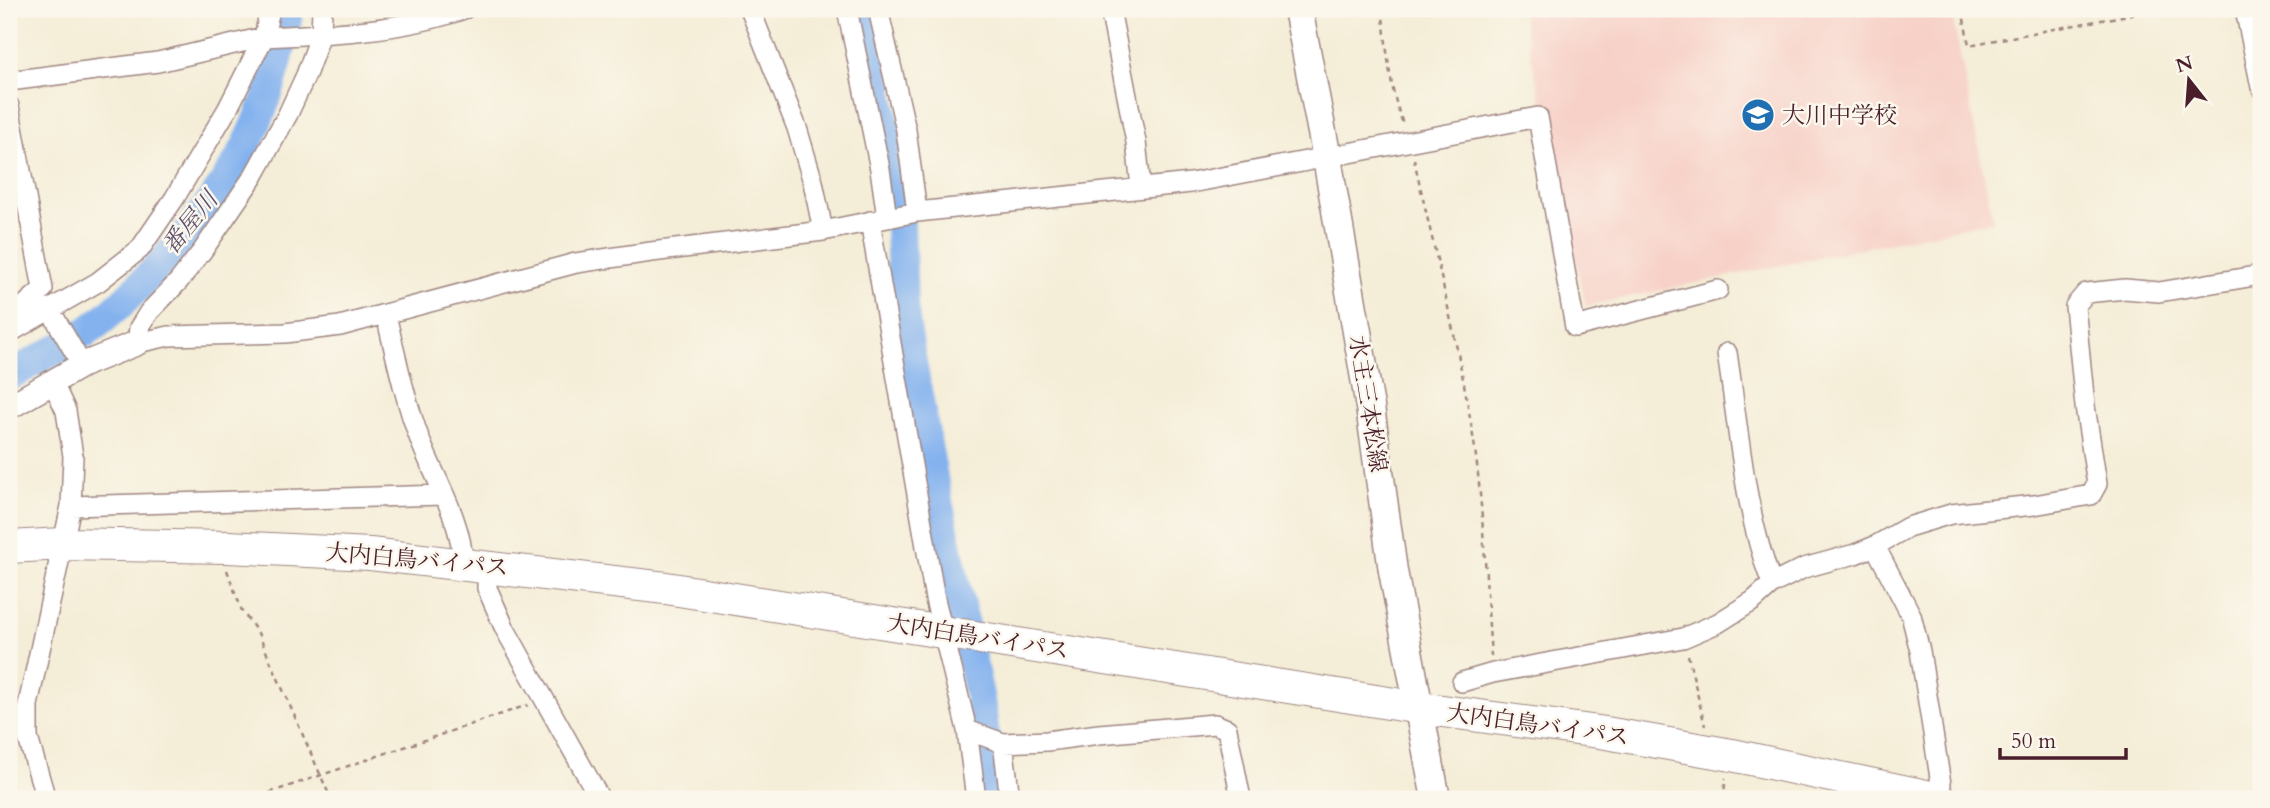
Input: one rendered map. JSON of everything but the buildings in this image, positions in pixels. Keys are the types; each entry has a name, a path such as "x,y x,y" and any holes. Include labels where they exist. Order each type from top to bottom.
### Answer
{"highway":[{"name":"大内白鳥バイパス","path":"9,547 63,544 228,547 370,554 666,588 1420,708 1606,733 1709,751 1939,799"}],"main road":[{"name":"水主三本松線","path":"1298,9 1370,407 1393,571 1436,799"}],"street":[{"path":"9,333 98,282 141,249 174,199 268,37 270,9"},
{"path":"137,343 139,328 149,312 191,267 253,177 288,114 306,75 322,9"},
{"path":"9,81 158,62 268,37 421,22 464,9"},
{"path":"750,9 797,128 813,182 822,231"},
{"path":"847,9 880,169 882,219 935,599 959,633 976,799"},
{"path":"878,9 906,130 915,213"},
{"path":"1110,9 1136,142 1141,187"},
{"path":"2245,9 2261,87"},
{"path":"9,106 43,289 9,319"},
{"path":"9,407 52,381 79,360 169,336 285,333 340,326 576,263 651,251 822,231 915,213 1191,183 1538,117 1574,327 1718,290"},
{"path":"1462,682 1493,673 1683,638 1718,623 1772,584 1804,568 1875,546 1908,527 1951,514 2034,505 2091,495 2097,484 2085,406 2075,306 2086,293 2125,289 2159,292 2261,275"},
{"path":"51,311 79,360"},
{"path":"386,315 419,438 459,537 475,564 505,629 600,799"},
{"path":"1727,353 1750,509 1759,551 1772,584"},
{"path":"46,799 28,738 28,705 71,506 73,456 66,411 52,381"},
{"path":"71,506 443,495"},
{"path":"1875,546 1911,615 1920,651 1941,784 1939,799"},
{"path":"971,731 1001,742 1047,741 1215,724 1227,729 1241,799"},
{"path":"1001,742 1010,799"}],"path":[{"path":"1382,9 1399,116 1410,141 1458,355 1475,446 1485,541 1493,673"},
{"path":"1962,9 1969,44 2160,9"},
{"path":"228,547 227,572 243,611 258,633 331,799"},
{"path":"1683,638 1701,705 1709,751"},
{"path":"251,799 545,699"}],"shaded area":[{"name":"大川中学校","path":"1521,9 1951,9 1993,221 1586,306"}],"waterway":[{"name":"番屋川","path":"9,376 82,335 113,311 158,266 202,213 238,160 258,121 274,74 289,9"},
{"path":"863,9 899,198 903,306 908,341 934,483 980,700 993,799"}],"place":[{"name":"大川中学校","path":"1758,115"}]}
